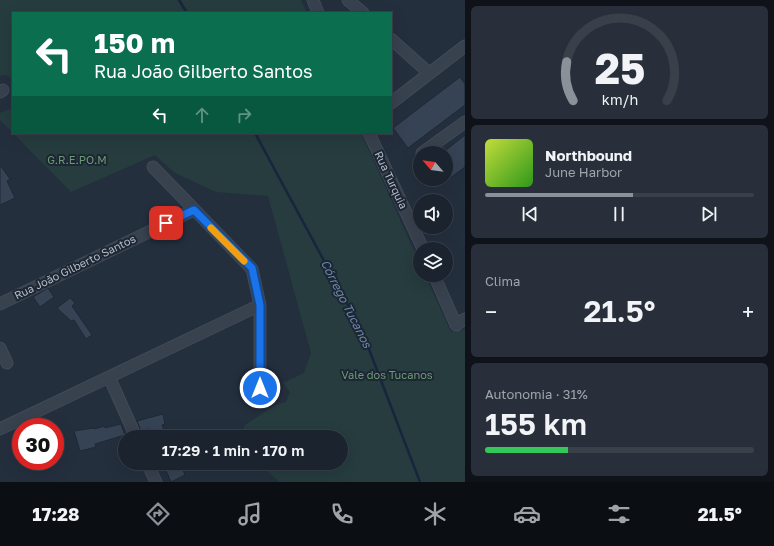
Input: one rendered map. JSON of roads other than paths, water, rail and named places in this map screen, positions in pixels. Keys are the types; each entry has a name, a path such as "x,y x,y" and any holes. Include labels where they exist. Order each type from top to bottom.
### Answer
{"street":[{"path":"312,0 318,12"},
{"path":"348,0 362,12"},
{"path":"392,39 430,73"},
{"path":"392,102 465,46"},
{"path":"432,146 465,122"},
{"name":"Rua Turquia","path":"369,134 420,242"},
{"path":"153,167 252,268 260,305 260,388"},
{"name":"Rua João Gilberto Santos","path":"0,304 194,210"},
{"path":"438,282 460,322"},
{"path":"0,429 260,305"},
{"path":"0,348 7,363"},
{"path":"109,377 133,430"},
{"path":"150,470 156,482"}],"waterway":[{"name":"Córrego Tucanos","path":"179,0 186,12"},
{"name":"Córrego Tucanos","path":"256,134 362,331 420,482"}],"park label":[{"name":"G.R.E.PO.M","path":"77,160"},
{"name":"Vale dos Tucanos","path":"387,375"}]}
